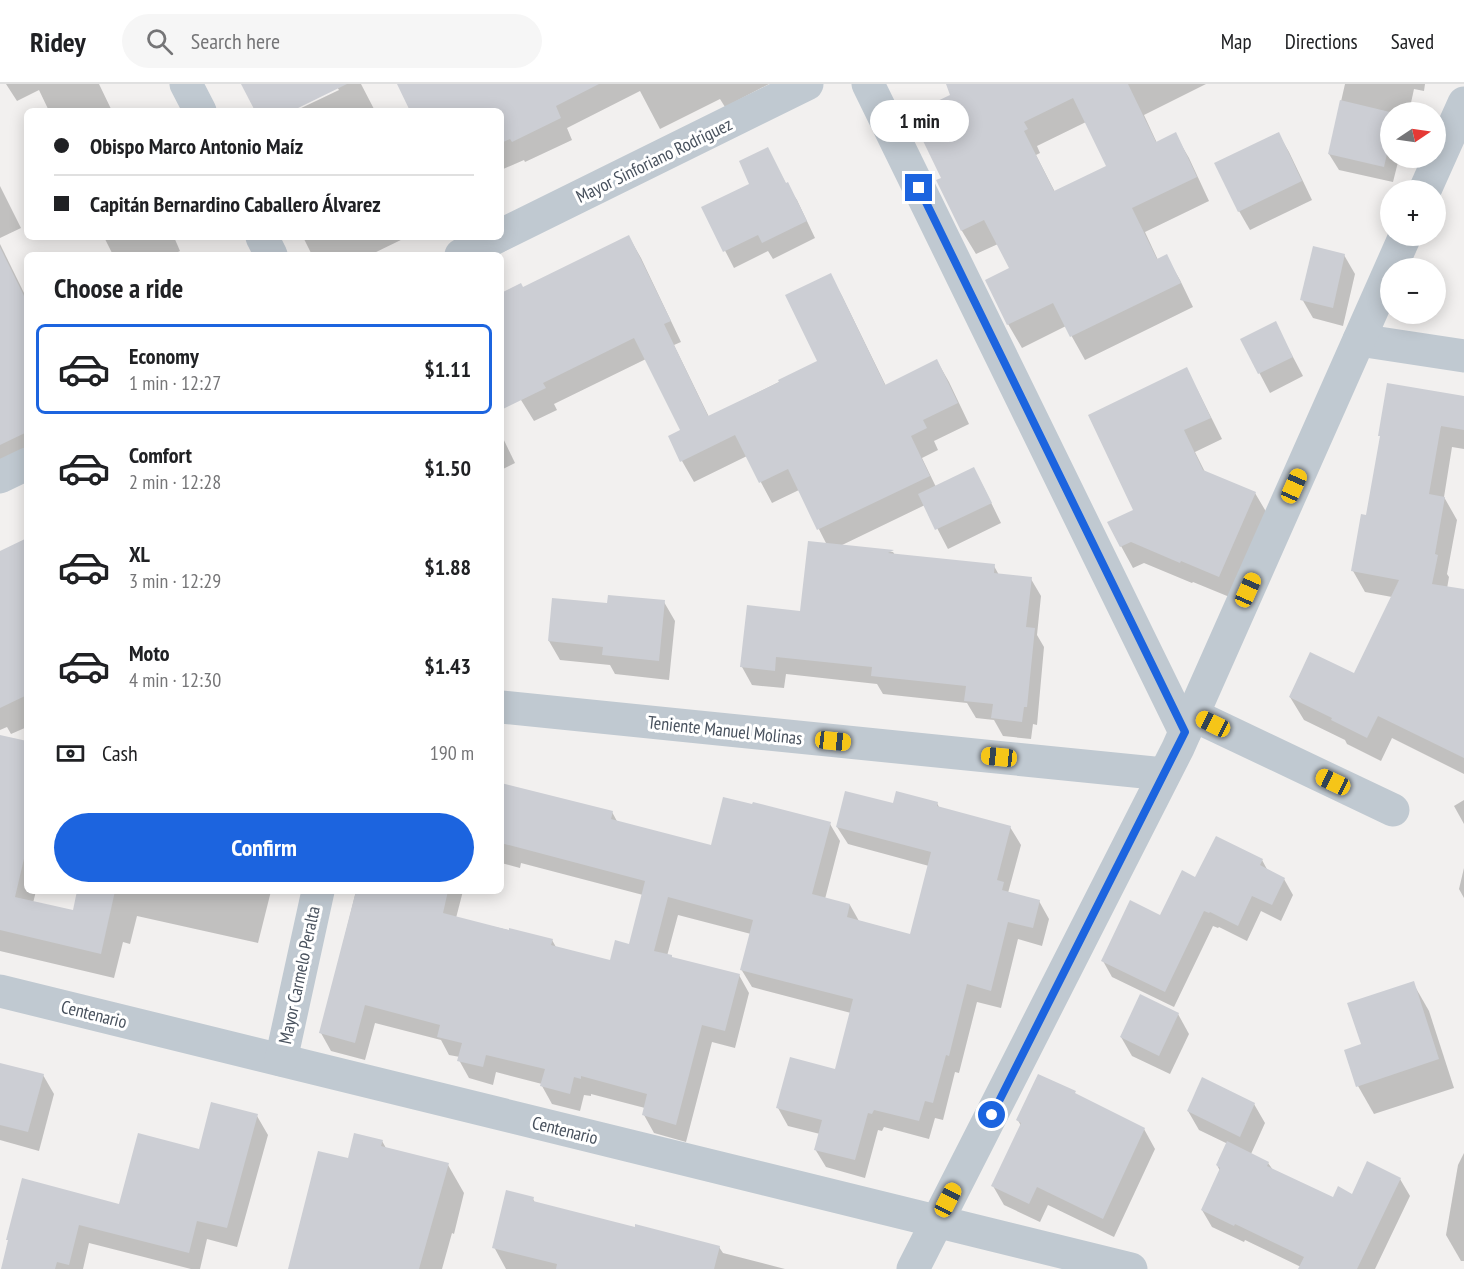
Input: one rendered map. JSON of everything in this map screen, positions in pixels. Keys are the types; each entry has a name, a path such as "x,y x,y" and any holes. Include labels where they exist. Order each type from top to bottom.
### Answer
{"street":[{"path":"186,84 198,108"},
{"name":"Mayor Sinforiano Rodriguez","path":"504,234 807,84"},
{"path":"868,84 1189,723 1392,810"},
{"path":"1429,180 1464,103"},
{"name":"Mayor Sinforiano Rodriguez","path":"467,252 491,240"},
{"path":"913,1269 1189,723 1401,246"},
{"path":"1359,340 1464,356"},
{"path":"0,477 24,466"},
{"name":"Teniente Manuel Molinas","path":"504,707 1164,774"},
{"name":"Mayor Carmelo Peralta","path":"281,1060 317,894"},
{"name":"Centenario","path":"0,991 1131,1269"}],"building":[{"path":"241,84 347,84 298,108 253,108"},
{"path":"397,84 599,84 556,106 561,118 512,142 510,139 504,142 504,108 409,108"},
{"path":"946,84 1128,84 1156,142 1176,132 1197,177 1132,208 1157,259 1167,254 1181,283 1070,337 1053,303 1007,325 985,280 1009,268 984,220 961,231 936,180 941,178 910,114 950,95","holes":["1073,98 1106,166 1054,191 1024,131 1028,129 1024,122"]},
{"path":"1340,100 1380,110 1380,166 1328,154"},
{"path":"1279,132 1302,181 1238,212 1214,163"},
{"path":"768,147 807,221 762,243 758,235 723,252 701,207 749,184 739,161"},
{"path":"629,235 671,321 664,324 708,416 817,361 785,295 831,273 885,385 937,359 958,403 923,420 927,428 911,436 930,476 817,530 788,469 759,483 735,435 680,462 668,436 680,430 634,338 543,383 546,388 504,409 504,292 521,283 523,287"},
{"path":"1313,246 1345,254 1333,308 1300,300"},
{"path":"0,247 24,296 24,433 0,445"},
{"path":"1276,321 1293,357 1258,374 1240,339"},
{"path":"1187,367 1211,418 1184,430 1203,470 1256,492 1219,577 1131,542 1120,547 1107,522 1133,510 1088,415"},
{"path":"1387,383 1464,396 1464,430 1441,426 1429,494 1445,497 1432,584 1464,589 1464,758 1378,716 1367,738 1289,697 1310,652 1354,673 1399,580 1351,571 1361,514 1366,515"},
{"path":"974,467 992,503 935,530 918,494"},
{"path":"24,539 24,696 0,708 0,551"},
{"path":"808,541 894,550 888,553 995,564 994,573 1032,577 1026,627 1035,628 1027,707 1024,707 1022,722 991,718 993,704 964,701 966,686 871,676 872,667 776,657 775,671 740,667 747,605 800,611"},
{"path":"608,595 665,600 659,661 602,655 603,647 548,641 552,598 607,603"},
{"path":"0,735 24,740 24,859 15,897 73,910 76,894 114,894 101,954 0,930"},
{"path":"504,784 613,811 611,819 711,845 723,797 752,804 753,802 831,822 812,894 850,904 847,917 910,934 931,852 836,827 845,791 893,803 896,791 938,802 937,806 1011,826 997,880 1004,882 1002,890 1040,900 1033,928 1008,922 991,991 967,984 949,1056 946,1055 933,1103 925,1101 919,1121 874,1110 872,1114 868,1113 855,1160 814,1150 822,1120 776,1108 790,1057 835,1069 853,999 740,970 753,920 668,897 654,951 740,974 725,1031 702,1025 676,1125 642,1115 647,1094 581,1076 581,1079 574,1077 570,1094 540,1086 545,1069 486,1055 483,1067 457,1061 462,1043 437,1037 440,1025 365,1005 355,1043 319,1033 355,894 447,894 443,913 553,939 551,945 610,960 615,940 629,944 645,881 504,844"},
{"path":"1216,836 1263,859 1260,865 1285,878 1272,905 1252,896 1238,926 1204,911 1165,992 1101,961 1130,900 1160,915 1182,870 1195,877"},
{"path":"1414,981 1439,1059 1356,1087 1344,1050 1361,1044 1347,1003"},
{"path":"1140,994 1179,1013 1159,1056 1120,1037"},
{"path":"0,1063 44,1074 28,1132 0,1125"},
{"path":"1038,1074 1076,1091 1075,1093 1145,1128 1103,1219 1037,1187 1029,1204 991,1186 1021,1123 1016,1120"},
{"path":"1202,1077 1255,1103 1240,1137 1187,1111"},
{"path":"211,1102 258,1114 227,1228 197,1221 189,1253 79,1225 69,1265 57,1262 55,1269 1,1269 22,1178 119,1204 138,1133 199,1149"},
{"path":"354,1133 383,1140 381,1146 449,1163 419,1269 288,1269 318,1151 348,1158"},
{"path":"1227,1141 1269,1162 1267,1166 1333,1197 1338,1186 1352,1194 1367,1161 1401,1178 1357,1269 1298,1269 1304,1257 1201,1210 1220,1168 1216,1165"},
{"path":"506,1190 534,1197 533,1201 720,1246 714,1269 556,1269 557,1264 492,1248"}],"route":[{"path":"919,188 1185,732 992,1115"}]}
